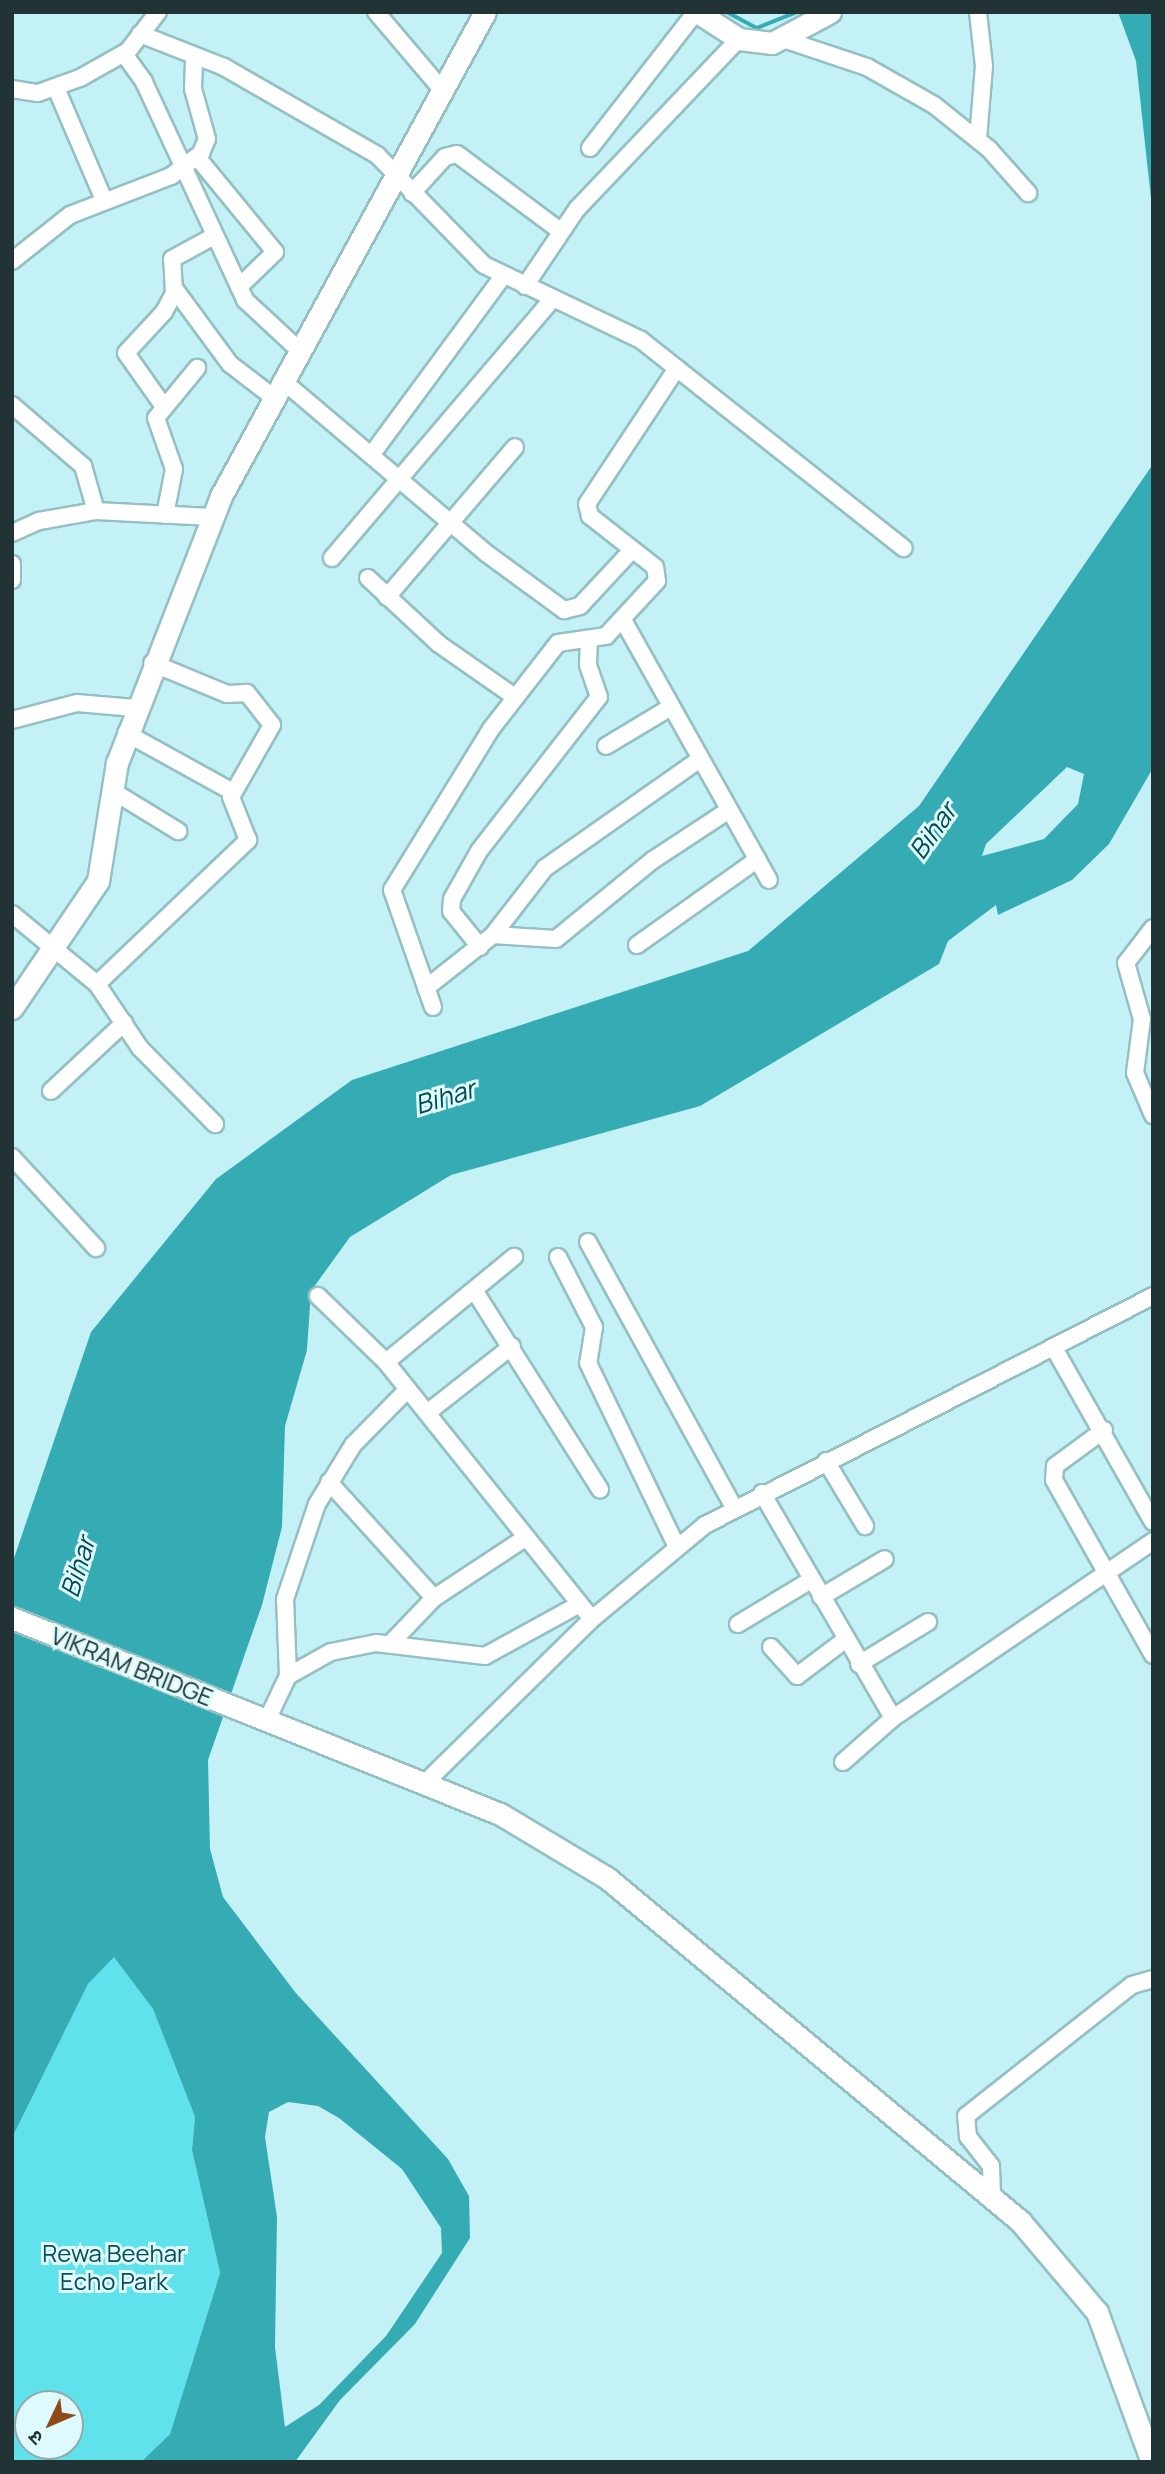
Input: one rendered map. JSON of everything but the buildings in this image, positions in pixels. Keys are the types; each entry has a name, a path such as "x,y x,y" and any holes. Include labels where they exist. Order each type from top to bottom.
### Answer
{"street":[{"path":"12,89 56,88 124,54 158,12"},
{"path":"376,12 443,91"},
{"path":"12,1008 99,881 111,790 126,733 212,517 299,350 485,12"},
{"path":"590,148 696,12 739,39 786,40 899,83 978,139 1028,194"},
{"path":"978,12 984,65 978,139"},
{"path":"786,40 827,13"},
{"path":"140,34 289,102 383,158 396,176 465,249 502,276 641,340 903,548"},
{"path":"525,286 559,230 739,39"},
{"path":"124,54 184,170 239,287 262,320 299,350"},
{"path":"12,261 70,215 184,170 197,157 207,139 192,89 194,58"},
{"path":"56,88 104,200"},
{"path":"412,193 453,153 559,230"},
{"path":"197,157 275,252 239,287"},
{"path":"162,404 126,353 164,312 174,288 172,259 214,236"},
{"path":"372,454 502,276"},
{"path":"174,288 230,364 278,389 372,454 450,523 570,611 632,550"},
{"path":"332,558 402,481 553,298"},
{"path":"165,514 174,469 156,424 162,404 197,368"},
{"path":"433,1007 392,890 515,697 562,639 589,641 623,620 659,576 590,516 587,504 677,368"},
{"path":"12,405 83,466 96,511"},
{"path":"387,597 515,447"},
{"path":"12,533 39,521 96,511 212,517"},
{"path":"12,564 17,576 12,580"},
{"path":"368,578 461,662 515,697"},
{"path":"623,620 769,880"},
{"path":"480,947 454,916 452,899 478,851 599,697 588,665 589,641"},
{"path":"97,984 245,845 248,830 232,808 233,792 270,730 268,715 247,693 227,694 152,663"},
{"path":"12,720 77,703 135,708"},
{"path":"606,746 671,707"},
{"path":"126,733 233,792"},
{"path":"426,988 493,935 545,868 700,759"},
{"path":"111,790 178,831"},
{"path":"493,935 556,939 653,860 729,810"},
{"path":"637,945 758,859"},
{"path":"12,914 52,951 97,984 124,1023 215,1124"},
{"path":"1153,928 1126,963 1142,1019 1135,1073 1153,1115"},
{"path":"51,1091 124,1023"},
{"path":"12,1157 96,1248"},
{"path":"588,1242 734,1508"},
{"path":"386,1362 514,1257"},
{"path":"558,1257 594,1327 588,1363 676,1545"},
{"path":"474,1290 512,1346 600,1489"},
{"path":"318,1296 386,1362 578,1605 592,1619"},
{"path":"426,1782 592,1619 676,1545 762,1493 1153,1296"},
{"path":"427,1413 512,1346"},
{"path":"1054,1348 1104,1430 1153,1522"},
{"path":"288,1676 285,1599 329,1482 353,1445 408,1390"},
{"path":"1104,1430 1053,1474 1153,1655"},
{"path":"826,1461 865,1526"},
{"path":"329,1482 433,1598"},
{"path":"762,1493 845,1640 893,1718"},
{"path":"390,1644 433,1598 526,1538"},
{"path":"843,1762 893,1718 1153,1541"},
{"path":"821,1597 885,1559"},
{"path":"738,1624 811,1580"},
{"path":"259,1717 288,1676 331,1652 390,1644 485,1656 578,1605"},
{"name":"VIKRAM BRIDGE","path":"12,1618 426,1782 531,1829 607,1878 992,2195 1097,2312 1152,2462"},
{"path":"859,1664 928,1622"},
{"path":"771,1647 797,1675 845,1640"},
{"path":"992,2195 991,2166 968,2137 966,2116 1132,1985 1153,1979"}],"green space":[{"name":"Rewa Beehar Echo Park","path":"114,1956 153,2009 195,2117 192,2150 220,2273 170,2434 141,2462 12,2462 12,2138 88,1984"}],"water":[{"path":"1118,12 1153,12 1153,217 1136,61"},
{"name":"Bihar","path":"1153,464 1153,768 1109,844 1072,880 998,915 996,905 948,941 939,964 700,1106 451,1175 350,1237 311,1291 307,1350 285,1426 282,1527 262,1605 208,1760 210,1849 223,1897 295,1992 448,2159 469,2196 470,2238 415,2324 340,2400 295,2462 141,2462 170,2434 220,2273 192,2150 195,2117 153,2009 114,1957 88,1984 12,2138 12,1564 91,1332 216,1179 352,1080 748,951 919,806","holes":["1067,767 1084,774 1078,804 1044,839 982,856 986,844","288,2102 318,2106 339,2118 402,2169 441,2228 442,2253 386,2336 319,2405 285,2427 275,2347 277,2217 265,2137 269,2112"]}],"waterway":[{"path":"727,12 757,28 797,12"}]}
